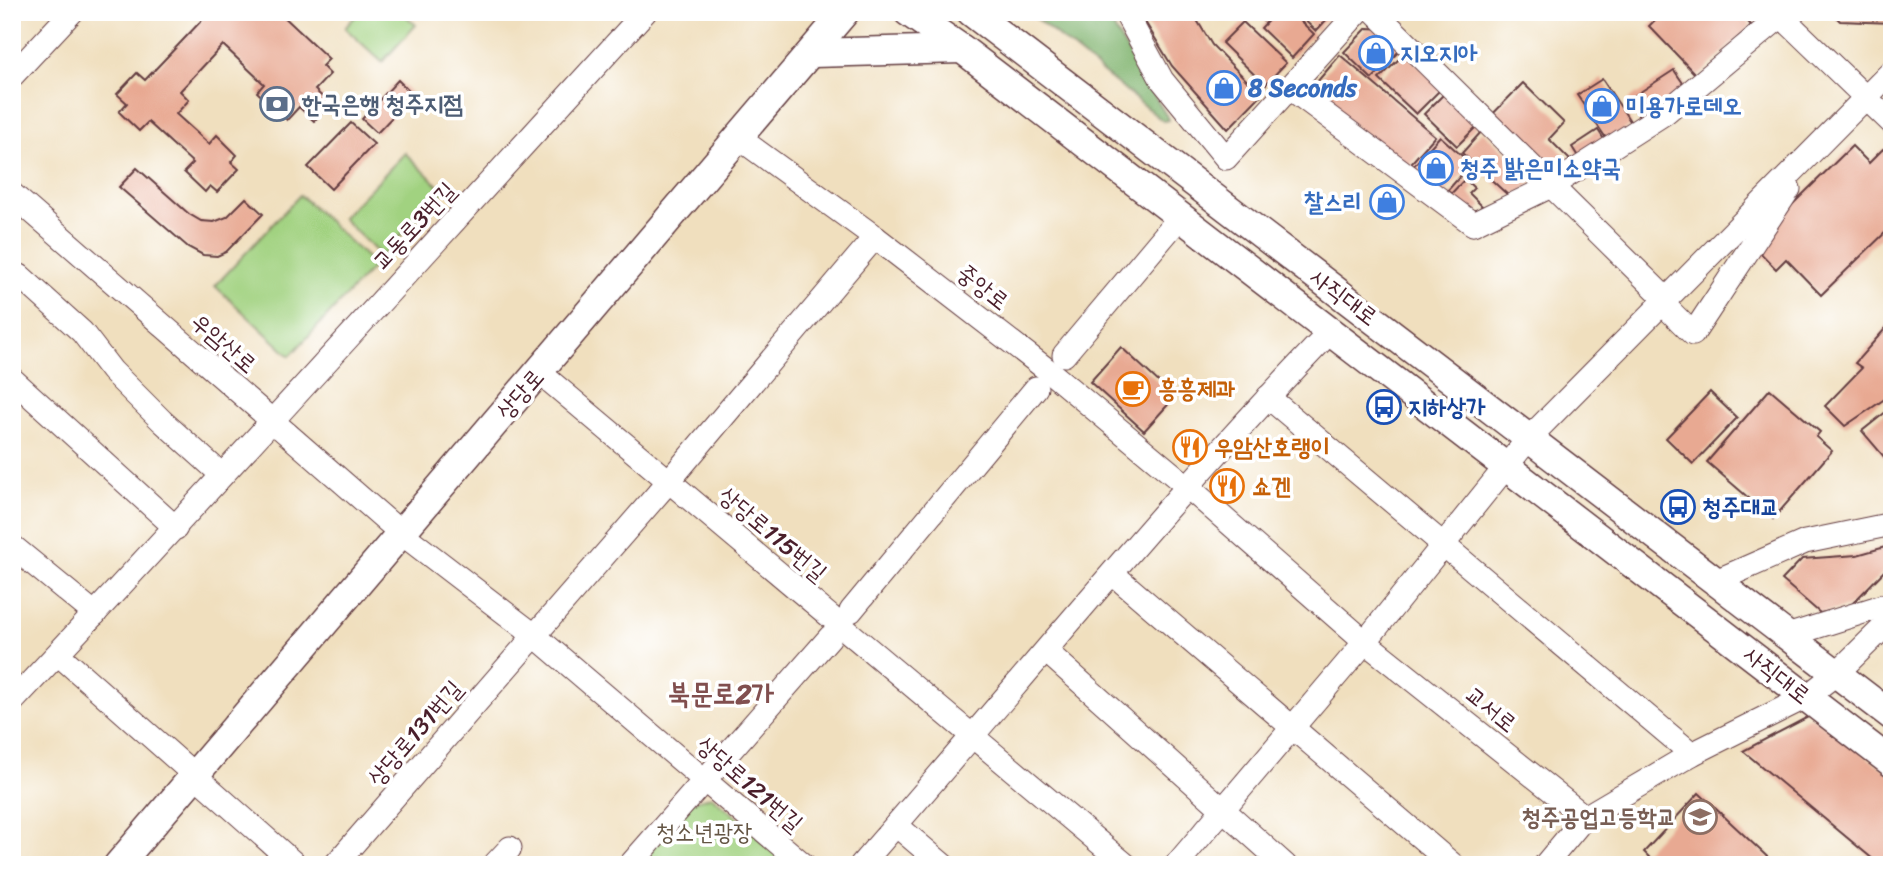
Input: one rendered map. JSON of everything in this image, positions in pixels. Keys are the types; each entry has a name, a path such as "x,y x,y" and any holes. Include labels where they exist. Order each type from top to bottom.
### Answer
{"main road":[{"name":"상당로","path":"118,865 845,12"},
{"name":"사직대로","path":"908,12 962,49 1892,763"},
{"name":"사직대로","path":"971,12 1892,716"},
{"path":"994,12 1007,39"},
{"path":"811,53 962,49"}],"street":[{"path":"12,76 72,12"},
{"name":"교동로3번길","path":"12,702 176,528 272,419 645,12"},
{"path":"1125,12 1162,80 1226,159 1358,12"},
{"path":"1375,12 1551,186 1693,334 1818,146"},
{"path":"1290,88 1473,224 1551,186 1665,113 1779,14 1892,122"},
{"path":"1176,865 1365,642 1529,438 1892,71"},
{"name":"중앙로","path":"739,138 875,237 1050,372 1188,487"},
{"name":"우암산로","path":"12,194 401,533"},
{"path":"851,611 1180,217"},
{"path":"534,635 669,481 875,237"},
{"path":"20,276 82,332 112,371 162,421 222,475"},
{"name":"사직대로","path":"1188,487 1330,332"},
{"name":"상당로115번길","path":"539,372 1126,865"},
{"path":"12,379 176,528"},
{"path":"1268,397 1692,754"},
{"path":"861,865 1188,487"},
{"name":"교서로","path":"1188,487 1365,642 1585,817"},
{"path":"1716,581 1805,542 1892,524"},
{"name":"상당로121번길","path":"401,533 534,635 804,865"},
{"path":"12,546 95,614"},
{"path":"1113,574 1453,865"},
{"path":"1787,636 1892,603"},
{"path":"1545,865 1585,817 1692,754 1806,697 1837,673 1892,619"},
{"name":"상당로131번길","path":"335,865 534,635"},
{"path":"631,865 830,637"},
{"path":"1046,651 1285,865"},
{"path":"58,654 296,865"},
{"path":"896,825 943,865"}],"green space":[{"path":"359,12 402,12 416,25 382,62 345,28"},
{"path":"1028,12 1107,12 1116,32 1169,120 1163,121"},
{"path":"405,153 444,191 381,256 342,218"},
{"path":"300,195 375,265 290,356 215,286"},
{"name":"청소년광장","path":"711,796 796,865 634,865 686,804"}],"building":[{"path":"196,12 279,12 329,59 322,66 330,74 315,90 330,104 314,121 299,107 287,120 257,92 264,84 223,45 180,91 189,100 176,114 209,144 217,135 237,155 231,162 239,169 217,192 210,186 205,192 184,172 193,163 148,122 139,131 119,112 127,103 117,94 137,73 145,80 203,19"},
{"path":"1139,12 1192,12 1212,45 1261,95 1228,129 1172,66"},
{"path":"1253,12 1271,12 1263,21"},
{"path":"1276,12 1291,12 1314,34 1292,58 1261,28"},
{"path":"1296,12 1326,12 1330,16 1316,31"},
{"path":"1663,12 1739,12 1751,25 1698,77 1649,26"},
{"path":"1831,12 1892,12 1892,23 1840,21"},
{"path":"1243,22 1286,63 1265,85 1222,43"},
{"path":"1367,28 1385,29 1403,47 1372,79 1344,52"},
{"path":"1405,53 1442,88 1416,114 1379,79"},
{"path":"1340,55 1435,136 1405,170 1311,89"},
{"path":"1674,70 1687,89 1641,119 1628,100"},
{"path":"1602,79 1632,124 1608,141 1577,95"},
{"path":"398,80 413,95 377,133 362,119"},
{"path":"1523,83 1564,123 1549,139 1579,169 1555,194 1484,123"},
{"path":"1446,92 1479,124 1457,146 1424,114"},
{"path":"351,123 374,144 331,189 308,167"},
{"path":"1598,130 1605,141 1579,158 1572,147"},
{"path":"1482,131 1535,178 1524,190 1509,196 1462,153"},
{"path":"1440,136 1471,164 1441,198 1410,170"},
{"path":"1852,146 1869,163 1883,149 1892,158 1892,226 1821,295 1786,259 1776,269 1752,244"},
{"path":"137,168 189,214 201,221 214,222 227,217 246,198 263,214 226,252 217,256 203,255 188,247 119,187"},
{"path":"1465,179 1474,188 1469,193 1482,206 1478,210 1461,211 1447,198"},
{"path":"1892,321 1892,394 1845,426 1825,406 1862,368 1855,363"},
{"name":"흥흥제과","path":"1121,347 1175,397 1144,431 1090,382"},
{"path":"1770,389 1820,432 1816,437 1832,451 1773,519 1707,462"},
{"path":"1710,392 1737,418 1693,464 1666,438"},
{"path":"1892,407 1892,453 1885,458 1862,431"},
{"path":"1892,545 1892,563 1849,607 1820,613 1782,580 1802,559 1857,555"},
{"path":"1810,716 1892,775 1892,865 1880,865 1743,751"},
{"path":"1699,793 1776,865 1657,865 1644,852"}],"place":[{"name":"지오지아","path":"1376,53"},
{"name":"8 Seconds","path":"1224,88"},
{"name":"한국은행 청주지점","path":"277,104"},
{"name":"미용가로데오","path":"1602,106"},
{"name":"청주 밝은미소약국","path":"1436,168"},
{"name":"찰스리","path":"1387,202"},
{"name":"흥흥제과","path":"1133,389"},
{"name":"지하상가","path":"1384,407"},
{"name":"우암산호랭이","path":"1190,447"},
{"name":"쇼겐","path":"1227,486"},
{"name":"청주대교","path":"1678,507"},
{"name":"청주공업고등학교","path":"1700,817"}],"district":[{"name":"북문로2가","path":"721,693"}]}
